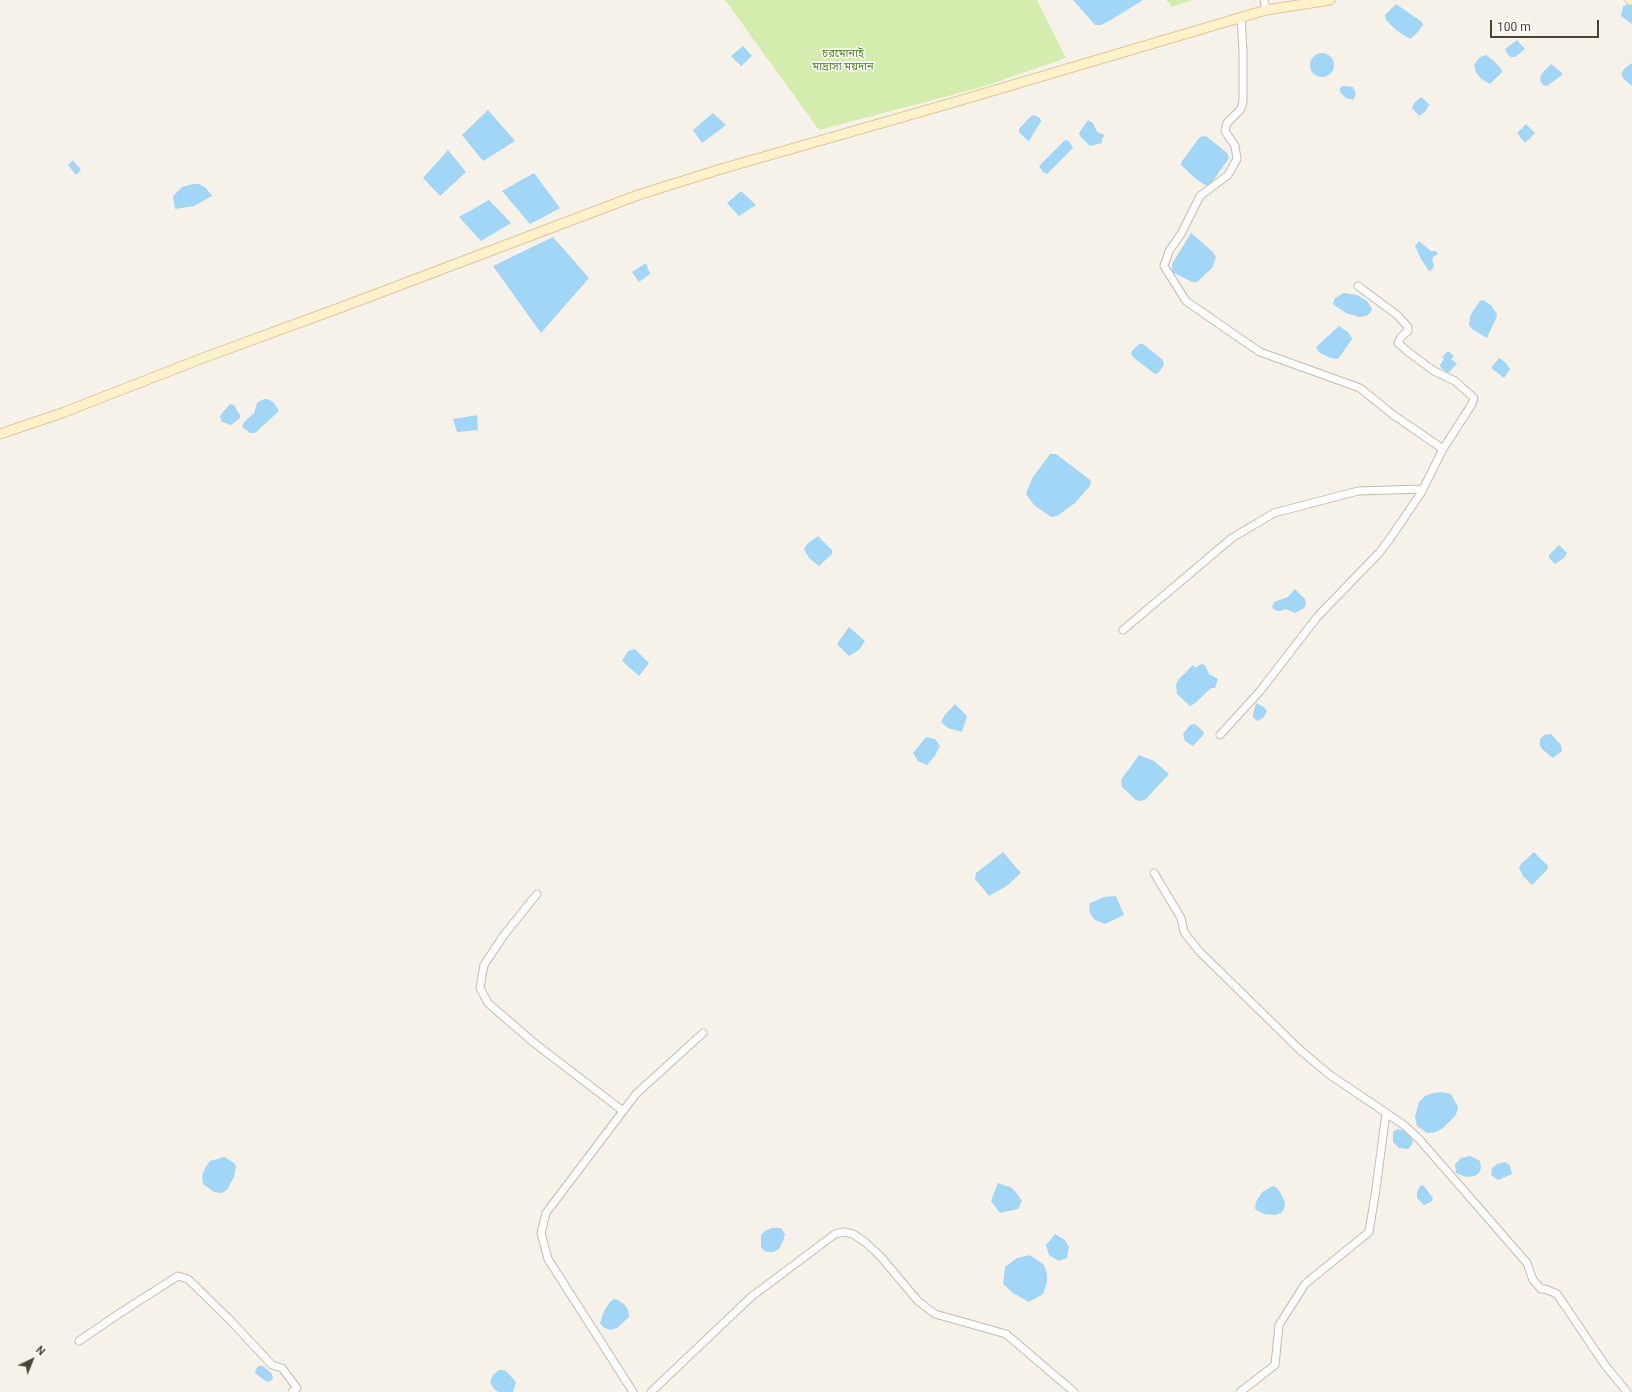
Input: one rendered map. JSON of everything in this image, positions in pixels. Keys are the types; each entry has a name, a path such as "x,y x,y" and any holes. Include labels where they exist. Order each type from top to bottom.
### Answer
{"main road":[{"path":"0,434 62,413 203,358 638,195 721,169 955,102 1266,10 1330,0"}],"street":[{"path":"1264,0 1266,10"},
{"path":"1241,18 1243,51 1243,101 1241,109 1227,123 1225,131 1235,146 1237,159 1228,175 1200,196 1181,234 1168,251 1164,266 1186,300 1260,352 1360,388 1392,414 1444,449"},
{"path":"1220,735 1260,691 1318,616 1379,553 1389,540 1423,489 1444,449 1472,404 1474,398 1455,381 1434,371 1398,343 1401,337 1408,331 1408,327 1397,315 1358,286"},
{"path":"1123,630 1232,538 1274,513 1358,491 1423,489"},
{"path":"1154,873 1181,918 1184,932 1199,951 1300,1050 1330,1075 1404,1125 1424,1144 1462,1190 1504,1235 1527,1263 1533,1280 1541,1289 1557,1294 1605,1365 1627,1392"},
{"path":"537,894 504,935 484,965 480,988 488,1003 533,1042 623,1111"},
{"path":"633,1392 548,1259 541,1233 546,1213 636,1094 703,1033"},
{"path":"1240,1392 1275,1365 1279,1326 1305,1284 1369,1232 1386,1113"},
{"path":"651,1392 751,1297 835,1234 843,1232 853,1234 865,1242 881,1257 918,1300 935,1314 1006,1334 1074,1392"},
{"path":"79,1341 178,1276 188,1279 232,1321 272,1365 282,1368 297,1391"}],"green space":[{"name":"চরমোনাই মাদ্রাসা ময়দান","path":"725,0 1037,0 1066,58 982,87 819,130"},
{"path":"1166,0 1193,0 1172,7"}],"water":[{"path":"1073,0 1143,0 1109,21 1101,25 1095,25"},
{"path":"1396,4 1422,22 1423,25 1410,39 1396,30 1386,20 1385,15"},
{"path":"1632,4 1632,24 1621,16 1623,6"},
{"path":"1517,40 1525,49 1515,57 1511,57 1505,49"},
{"path":"743,46 752,56 741,66 731,56"},
{"path":"1322,53 1330,57 1334,65 1330,73 1322,77 1314,73 1310,65 1314,57"},
{"path":"1486,55 1502,70 1502,72 1490,84 1481,79 1476,72 1474,65 1480,57"},
{"path":"1632,63 1632,86 1621,74 1625,68"},
{"path":"1551,64 1562,73 1562,75 1547,86 1543,85 1540,80 1541,75"},
{"path":"1343,86 1353,87 1356,94 1353,100 1346,98 1340,92 1340,88"},
{"path":"1421,97 1429,105 1425,112 1419,116 1412,108 1414,103"},
{"path":"488,110 515,141 483,161 462,135"},
{"path":"713,113 726,125 702,143 693,130"},
{"path":"1034,115 1040,118 1041,121 1029,141 1019,132 1019,129 1030,117"},
{"path":"1088,120 1093,123 1097,132 1105,135 1102,139 1102,143 1090,146 1080,136 1079,133"},
{"path":"1526,124 1535,133 1525,143 1517,133"},
{"path":"1206,136 1227,153 1229,158 1210,185 1205,185 1196,179 1181,165 1182,161 1200,137"},
{"path":"1065,140 1069,141 1073,148 1047,174 1043,172 1039,166"},
{"path":"448,150 466,172 440,196 423,178"},
{"path":"73,160 81,170 76,175 68,165"},
{"path":"534,173 560,208 530,224 502,191"},
{"path":"199,184 206,188 212,196 194,206 175,209 173,196 182,187"},
{"path":"741,191 756,205 739,216 727,203"},
{"path":"489,200 511,223 481,241 459,217"},
{"path":"1191,233 1213,252 1216,257 1212,268 1197,282 1192,282 1172,272 1172,264"},
{"path":"553,237 589,278 541,333 493,266"},
{"path":"1419,241 1431,251 1436,251 1438,254 1432,258 1434,266 1432,270 1429,271 1415,246"},
{"path":"646,263 650,274 639,282 632,272"},
{"path":"1344,293 1357,295 1367,301 1372,309 1370,313 1366,316 1360,317 1346,313 1334,305 1333,303 1335,298"},
{"path":"1483,300 1491,305 1497,314 1487,338 1472,329 1469,325 1470,317 1473,311 1480,301"},
{"path":"1339,326 1349,333 1352,339 1338,359 1330,358 1319,352 1316,347"},
{"path":"1139,344 1143,344 1163,360 1164,365 1158,373 1155,374 1131,354"},
{"path":"1448,351 1454,356 1451,359 1457,364 1449,372 1447,372 1442,369 1440,365 1444,359 1442,357"},
{"path":"1499,358 1506,363 1510,369 1504,378 1491,368"},
{"path":"264,399 268,399 273,402 279,411 255,433 250,433 242,427 244,422 254,413 257,403"},
{"path":"230,404 234,405 240,415 240,418 231,425 222,422 220,417"},
{"path":"477,415 478,430 457,432 453,419"},
{"path":"1050,454 1056,454 1091,482 1090,486 1075,503 1057,516 1051,517 1034,505 1026,494 1033,477"},
{"path":"818,536 832,550 832,554 819,566 809,558 804,549 807,544"},
{"path":"1559,545 1567,553 1564,558 1555,564 1549,558 1549,555"},
{"path":"1295,589 1305,599 1306,605 1304,608 1295,613 1286,609 1279,611 1275,610 1272,607 1274,602 1288,597"},
{"path":"849,627 865,641 859,650 849,656 837,644"},
{"path":"635,649 649,663 639,676 622,661 628,651"},
{"path":"1201,664 1205,665 1209,674 1218,679 1215,688 1211,688 1190,706 1177,694 1176,685 1178,680 1193,665 1195,668"},
{"path":"1256,703 1264,707 1267,711 1263,718 1257,721 1253,717"},
{"path":"955,704 967,716 962,732 948,728 941,722 944,716"},
{"path":"1195,724 1203,731 1204,734 1193,746 1185,741 1183,734 1190,725"},
{"path":"1551,734 1561,745 1562,751 1553,758 1540,746 1540,739 1544,735"},
{"path":"926,737 935,739 940,746 934,757 927,765 918,761 913,753"},
{"path":"1139,755 1154,761 1169,774 1146,799 1141,801 1136,800 1122,787 1121,780"},
{"path":"1003,852 1021,873 1008,885 989,896 975,879 976,873"},
{"path":"1534,852 1548,866 1547,870 1532,885 1523,876 1519,868 1521,864"},
{"path":"1116,896 1124,915 1105,924 1095,920 1089,910 1090,903 1104,897"},
{"path":"1442,1092 1451,1094 1458,1107 1456,1115 1443,1128 1436,1132 1427,1133 1417,1126 1415,1117 1419,1102 1425,1096"},
{"path":"1397,1129 1407,1131 1413,1141 1408,1149 1399,1148 1393,1142 1393,1132"},
{"path":"1470,1156 1480,1161 1481,1168 1479,1173 1475,1176 1466,1177 1456,1173 1455,1164 1461,1158"},
{"path":"224,1157 233,1162 236,1166 234,1177 227,1190 222,1193 214,1192 203,1184 202,1177 205,1168 210,1161"},
{"path":"1505,1162 1510,1165 1512,1174 1498,1180 1491,1175 1492,1168 1497,1164"},
{"path":"998,1183 1010,1187 1015,1191 1022,1201 1018,1209 1000,1213 991,1201"},
{"path":"1423,1185 1433,1198 1431,1202 1424,1205 1417,1198 1417,1192 1420,1186"},
{"path":"1273,1186 1280,1192 1285,1202 1284,1209 1281,1213 1275,1215 1264,1214 1255,1209 1256,1202 1262,1192"},
{"path":"772,1228 781,1228 785,1234 779,1249 773,1252 767,1252 763,1250 761,1246 761,1235 765,1231"},
{"path":"1055,1234 1065,1240 1069,1247 1067,1258 1059,1261 1049,1255 1046,1245"},
{"path":"1030,1255 1044,1265 1047,1274 1047,1282 1043,1294 1029,1302 1013,1293 1003,1284 1005,1267 1017,1258"},
{"path":"614,1299 625,1305 628,1310 629,1317 617,1328 610,1330 603,1327 600,1323 604,1311"},
{"path":"258,1366 263,1366 271,1373 273,1377 272,1380 267,1382 256,1374 255,1371"},
{"path":"499,1370 504,1370 516,1382 513,1392 498,1392 494,1389 490,1382 493,1375"}]}
